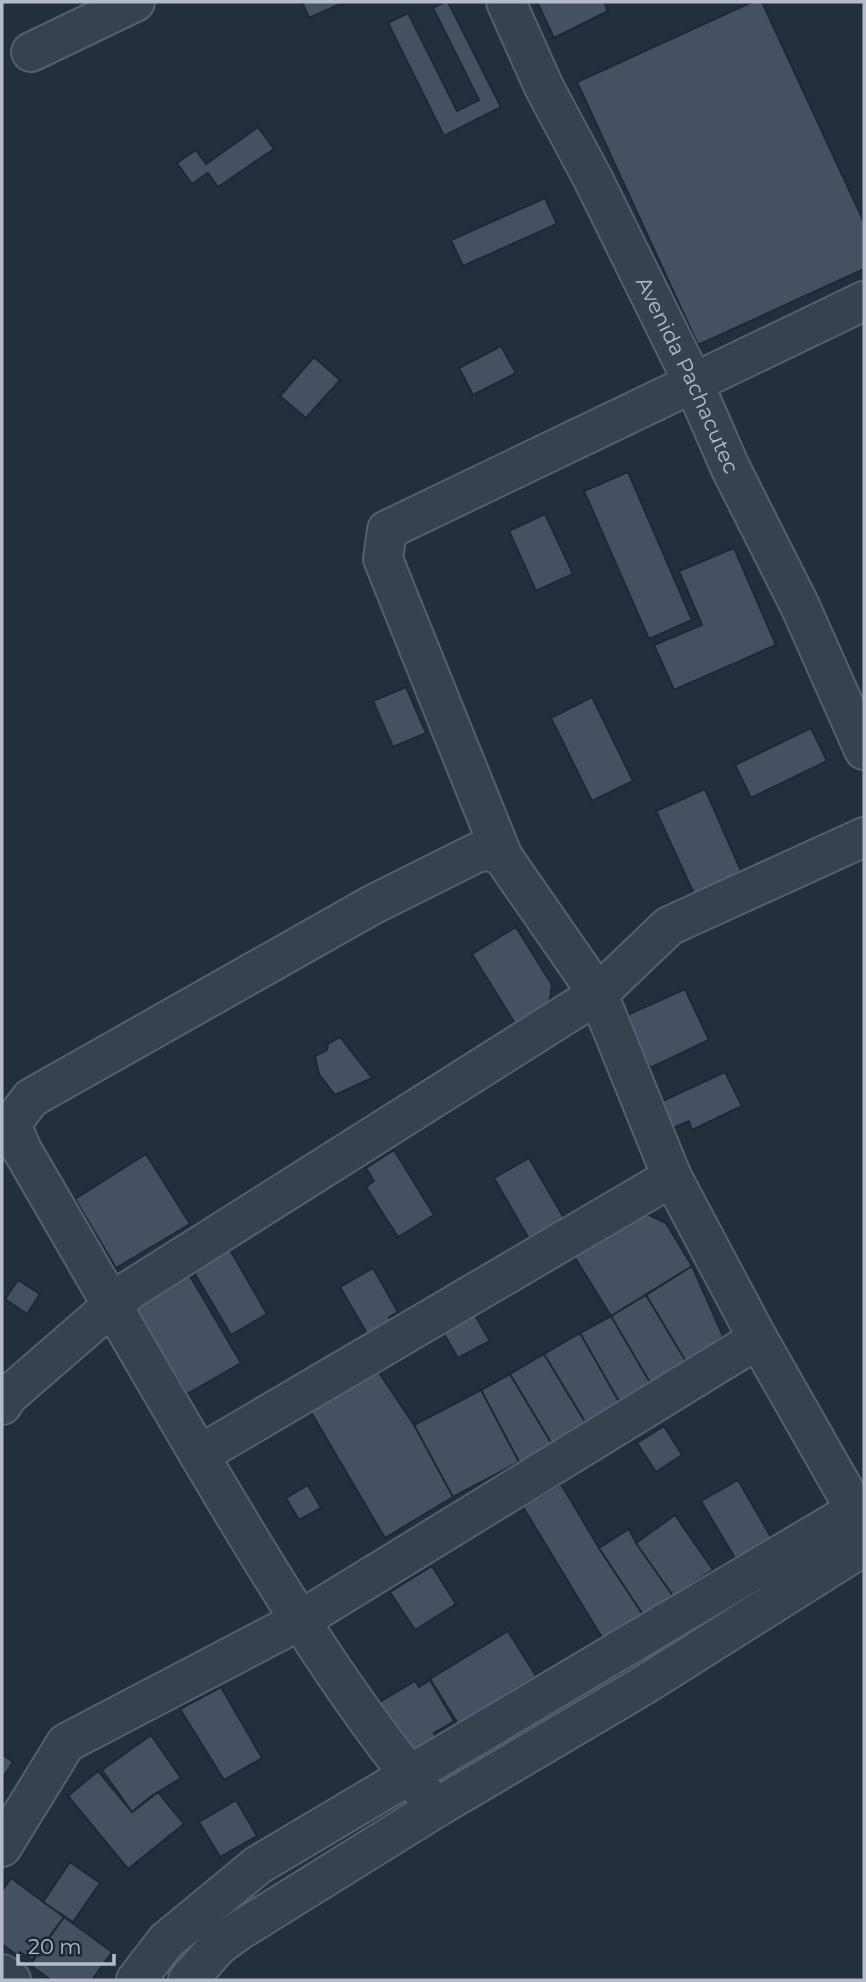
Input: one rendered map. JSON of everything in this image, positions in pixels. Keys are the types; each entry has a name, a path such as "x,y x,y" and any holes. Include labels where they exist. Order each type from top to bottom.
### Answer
{"street":[{"path":"31,52 135,2"},
{"name":"Avenida Pachacutec","path":"506,2 544,87 593,179 693,382 730,467 800,606 864,750"},
{"path":"136,1980 166,1941 258,1865 408,1775 861,1513 758,1339 671,1177 598,995 503,857 383,559 387,530 864,301"},
{"path":"2,1405 8,1396 130,1290 598,995 669,926 864,837"},
{"path":"436,1808 408,1775 299,1621 198,1455 22,1150 11,1124 31,1098 372,905 478,852 491,851 503,857"},
{"path":"198,1455 671,1177"},
{"path":"2,1847 66,1743 299,1621 758,1339"},
{"path":"188,1980 229,1937 436,1808 644,1685 864,1546"},
{"path":"2,1974 11,1980"}],"building":[{"path":"302,2 345,2 309,18"},
{"path":"448,2 501,107 444,136 388,23 408,13 457,111 479,100 433,8"},
{"path":"537,2 604,2 608,11 554,38"},
{"path":"752,2 762,2 864,222 864,269 698,345 577,82"},
{"path":"258,127 274,149 218,187 208,173 192,184 177,163 196,150 206,164"},
{"path":"545,198 557,224 463,266 451,240"},
{"path":"501,346 516,373 473,395 459,368"},
{"path":"314,357 340,380 306,418 280,396"},
{"path":"628,472 692,620 649,639 584,491"},
{"path":"545,514 573,574 536,591 509,531"},
{"path":"734,548 776,645 674,690 654,645 702,625 679,571"},
{"path":"406,687 426,733 393,747 373,701"},
{"path":"592,697 633,781 592,801 551,718"},
{"path":"811,728 827,761 751,798 735,765"},
{"path":"705,789 742,873 694,894 656,811"},
{"path":"516,927 552,985 548,1012 519,1030 472,954"},
{"path":"685,989 709,1040 650,1068 625,1016"},
{"path":"340,1037 372,1078 335,1095 319,1074 315,1056 327,1050 328,1044"},
{"path":"725,1072 742,1106 692,1130 689,1121 671,1129 658,1103"},
{"path":"394,1150 434,1215 398,1237 366,1187 374,1181 366,1168"},
{"path":"146,1154 190,1224 116,1268 75,1199"},
{"path":"529,1158 571,1230 536,1251 494,1178"},
{"path":"635,1208 666,1223 692,1266 611,1316 569,1248"},
{"path":"229,1248 267,1314 231,1335 192,1269"},
{"path":"692,1266 723,1336 688,1365 646,1295"},
{"path":"373,1268 398,1312 389,1317 397,1330 373,1344 340,1287"},
{"path":"190,1276 241,1363 187,1394 135,1308"},
{"path":"18,1280 40,1294 27,1314 5,1299"},
{"path":"646,1295 688,1365 652,1386 611,1316"},
{"path":"472,1310 490,1341 458,1358 440,1327"},
{"path":"611,1316 652,1386 621,1405 580,1333"},
{"path":"580,1333 621,1405 590,1430 544,1354"},
{"path":"544,1354 590,1430 556,1451 510,1374"},
{"path":"376,1368 414,1425 453,1497 385,1538 308,1407"},
{"path":"510,1374 556,1451 523,1469 481,1390"},
{"path":"481,1390 519,1462 453,1497 414,1425"},
{"path":"664,1426 682,1455 656,1472 637,1443"},
{"path":"738,1480 775,1544 739,1565 701,1501"},
{"path":"561,1484 643,1615 604,1641 523,1507"},
{"path":"308,1485 321,1508 299,1520 286,1498"},
{"path":"675,1515 713,1570 673,1596 636,1543"},
{"path":"629,1529 673,1596 643,1615 599,1548"},
{"path":"432,1566 456,1604 415,1630 390,1592"},
{"path":"508,1631 536,1676 458,1724 430,1679"},
{"path":"430,1680 454,1721 434,1733 440,1744 408,1763 373,1706 415,1681 419,1687"},
{"path":"221,1687 262,1758 224,1780 180,1709"},
{"path":"151,1735 181,1778 132,1812 102,1770"},
{"path":"2,1754 13,1762 2,1779"},
{"path":"98,1771 132,1812 158,1792 184,1824 128,1869 68,1796"},
{"path":"236,1800 257,1836 220,1857 199,1822"},
{"path":"70,1862 100,1883 73,1922 43,1902"},
{"path":"11,1878 64,1917 32,1960 20,1952 18,1956 2,1944 2,1891"},
{"path":"64,1917 112,1952 92,1980 51,1980 30,1965"}]}
